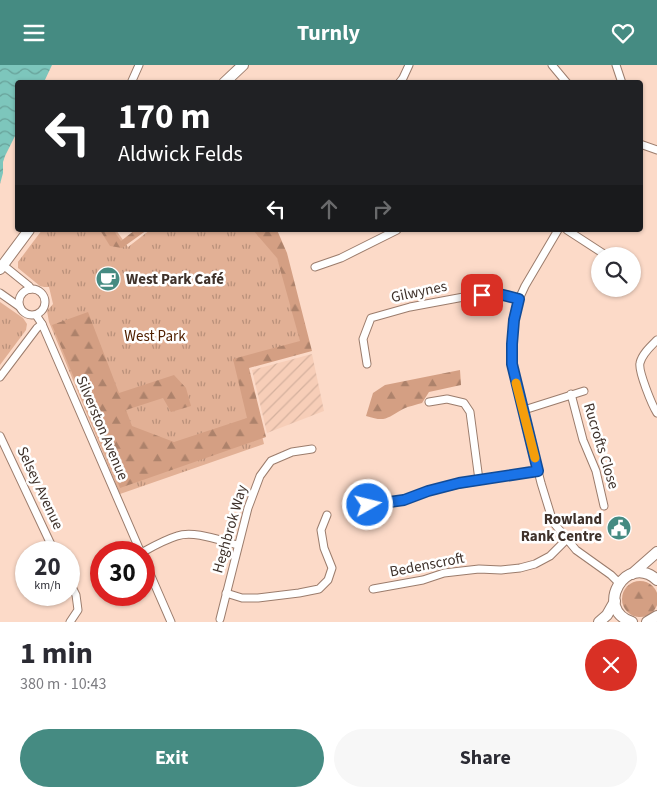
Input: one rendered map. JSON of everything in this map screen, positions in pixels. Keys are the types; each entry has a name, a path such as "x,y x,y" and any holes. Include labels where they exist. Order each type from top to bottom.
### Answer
{"main road":[{"path":"227,80 243,65"},
{"path":"1,267 27,232"},
{"path":"630,621 619,612 615,605 616,590 619,583 625,577 657,552"},
{"path":"632,573 648,574 657,580"},
{"path":"598,622 606,615 615,601"},
{"path":"617,622 630,621"}],"street":[{"path":"132,80 139,65"},
{"path":"401,80 409,65"},
{"path":"552,65 564,80"},
{"path":"616,65 621,80"},
{"path":"643,145 657,151"},
{"path":"315,267 341,258 394,232"},
{"path":"398,232 400,240"},
{"path":"557,232 519,299 514,320 512,364 538,471 553,522 576,550 619,583"},
{"path":"570,232 593,247"},
{"path":"0,293 20,307 25,313 36,315 43,310 45,302 42,294 31,289 1,267"},
{"path":"20,307 21,296 31,289"},
{"name":"Gilwynes","path":"367,364 363,339 371,318 410,307 469,296 495,293 519,299"},
{"name":"Silverston Avenue","path":"36,315 136,541"},
{"path":"0,377 37,328 42,325"},
{"path":"657,340 643,357 640,365 646,390 657,413"},
{"name":"Rucrofts Close","path":"524,410 584,391"},
{"name":"Rucrofts Close","path":"571,394 583,440 596,471 604,506"},
{"path":"430,402 447,399 464,403 470,412 479,480"},
{"name":"Selsey Avenue","path":"0,436 49,541"},
{"name":"Heghbrok Way","path":"220,619 248,508 260,476 271,461 292,452 312,449"},
{"path":"368,505 404,500 428,491 459,483 538,471"},
{"path":"226,593 242,598 258,599 319,589 328,580 332,567 324,548 321,530 327,515"},
{"path":"155,546 178,535 188,534 238,545"},
{"name":"Bedenscroft","path":"373,589 444,573 479,569 501,570 520,568 535,564 550,556 567,539"},
{"path":"155,585 171,622"},
{"path":"70,622 78,610 77,606"}],"shaded area":[{"path":"312,354 324,411 267,433 252,370"}],"green space":[{"name":"West Park","path":"40,232 117,232 128,247 147,232 269,232 307,347 245,364 264,444 120,494 49,322 47,311 53,304 49,287 40,286 18,268 18,262"},
{"path":"101,232 114,232 121,241 132,232 144,232 122,248 110,246"},
{"path":"255,232 278,232 287,253 312,351 249,368 266,437 120,488 52,325 88,312 119,393 174,375 186,388 191,406 171,412 163,398 126,410 132,426 174,442 247,418 233,359 300,341 277,258"},
{"path":"0,302 23,318 27,324 26,330 0,365"},
{"path":"460,370 461,385 429,392 422,403 405,408 385,419 366,416 373,393 385,385"},
{"path":"640,581 647,582 653,586 657,592 657,606 653,612 647,616 640,617 633,616 627,612 623,606 622,599 623,592 627,586 633,582"}],"water":[{"path":"0,65 52,65 45,80 15,80 15,136 3,162 0,184"}],"slow traffic":[{"path":"516,383 535,458"}],"place":[{"name":"West Park Café","path":"108,279"},
{"name":"Rowland Rank Centre","path":"619,528"}],"route":[{"path":"368,505 404,500 428,491 459,483 538,471 512,364 514,320 519,299 495,293 482,295"}]}
